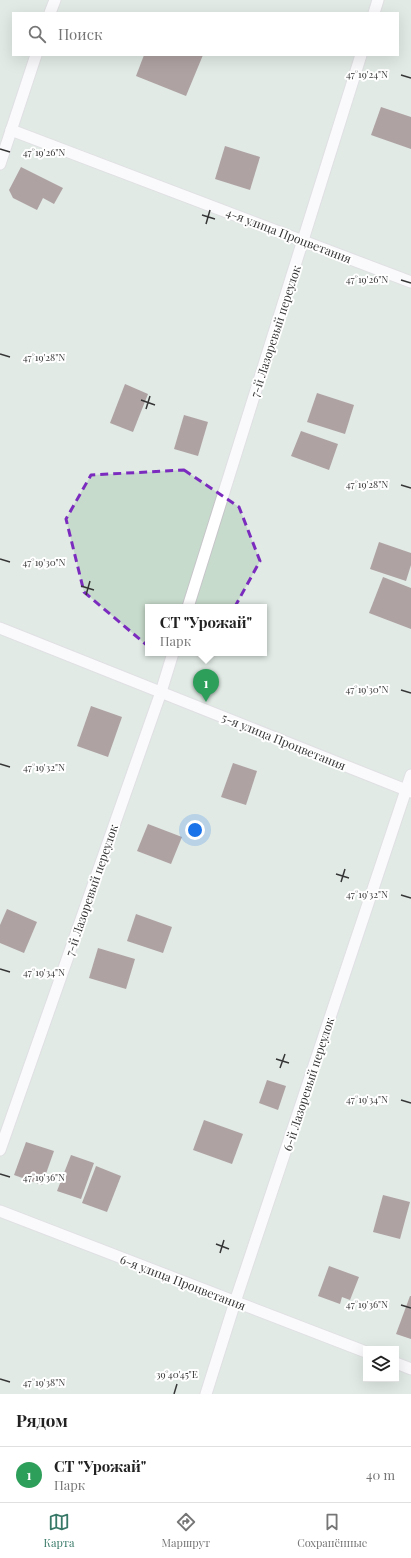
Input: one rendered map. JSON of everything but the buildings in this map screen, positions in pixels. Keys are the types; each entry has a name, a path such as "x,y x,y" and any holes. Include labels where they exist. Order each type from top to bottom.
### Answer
{"lane":[{"path":"50,12 54,0"},
{"path":"374,12 378,0"},
{"path":"0,164 36,56"},
{"name":"7-й Лазоревый переулок","path":"189,604 361,56"},
{"name":"4-я улица Процветания","path":"11,130 304,240 411,282"},
{"name":"5-я улица Процветания","path":"0,628 409,791"},
{"name":"7-й Лазоревый переулок","path":"0,1150 173,656"},
{"name":"6-й Лазоревый переулок","path":"206,1394 235,1302 409,791 411,775"},
{"name":"6-я улица Процветания","path":"0,1211 363,1351"},
{"path":"399,1364 411,1369"}],"highlighted area":[{"path":"184,470 239,507 260,561 215,643 156,653 84,592 66,519 91,475"}],"green space":[{"path":"0,0 411,0 411,1394 0,1394"}],"place":[{"name":"СТ \"Урожай\"","path":"206,702"}]}
